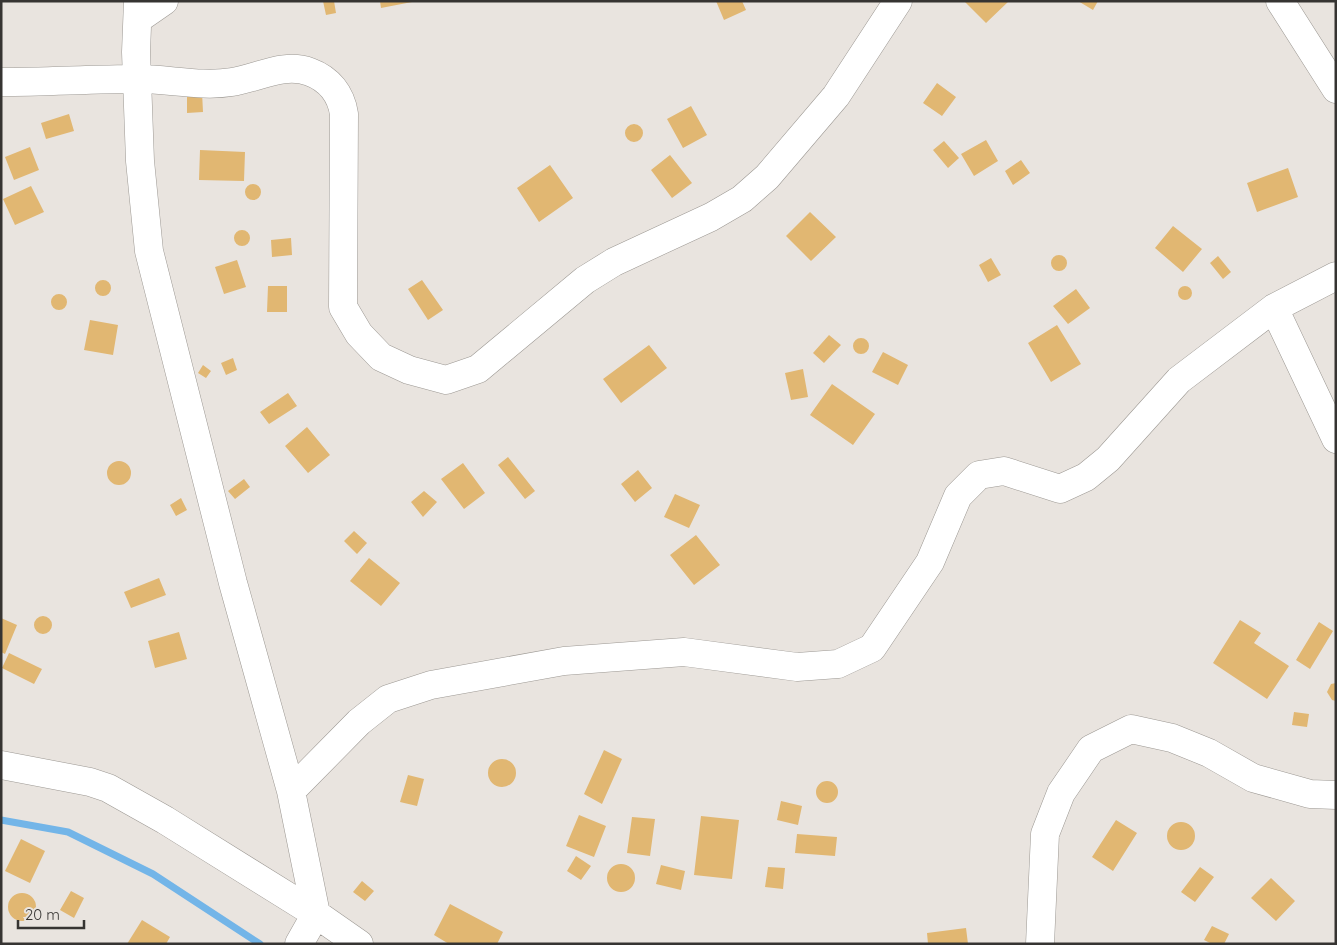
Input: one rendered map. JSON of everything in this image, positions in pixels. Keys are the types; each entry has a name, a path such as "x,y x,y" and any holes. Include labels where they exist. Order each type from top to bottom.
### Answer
{"street":[{"path":"164,1 138,10 137,79 145,213 156,281 233,584 291,790 316,914 299,944"},
{"path":"1,82 137,79 229,83 274,71 296,70 316,75 336,91 342,101 344,114 343,307 359,334 381,357 409,370 446,380 478,369 585,280 614,262 711,217 742,199 767,177 836,96 898,1"},
{"path":"1280,1 1336,90"},
{"path":"291,790 359,722 388,699 430,685 564,661 684,652 796,667 838,664 872,648 930,562 958,496 979,475 1004,471 1060,489 1086,477 1108,459 1179,380 1274,308 1336,276"},
{"path":"1274,308 1336,439"},
{"path":"1040,944 1045,834 1061,793 1091,749 1131,729 1172,738 1209,753 1253,778 1310,794 1336,795"},
{"path":"1,765 90,782 108,788 165,820 316,914 359,944"}],"building":[{"path":"323,1 334,1 336,13 326,15"},
{"path":"380,1 411,1 412,2 381,8"},
{"path":"716,1 742,1 746,10 724,20"},
{"path":"964,1 1009,1 986,23"},
{"path":"1078,1 1098,1 1093,10"},
{"path":"937,83 956,97 942,116 923,103"},
{"path":"202,92 203,112 187,113 187,93"},
{"path":"691,106 707,135 683,148 667,119"},
{"path":"69,114 74,131 46,139 41,123"},
{"path":"634,124 640,127 643,133 640,139 634,142 628,139 625,133 628,127"},
{"path":"986,140 998,161 974,176 961,154"},
{"path":"944,141 959,158 948,168 933,150"},
{"path":"30,147 39,170 14,180 5,157"},
{"path":"200,150 245,152 244,181 199,180"},
{"path":"670,155 692,183 672,198 651,170"},
{"path":"1021,160 1030,173 1013,185 1005,171"},
{"path":"550,165 573,198 539,222 517,188"},
{"path":"1288,168 1298,197 1257,212 1247,183"},
{"path":"253,184 259,186 261,192 259,198 253,200 247,198 245,192 247,186"},
{"path":"31,186 44,212 15,225 3,199"},
{"path":"810,212 836,237 811,261 786,236"},
{"path":"1173,226 1202,249 1183,272 1155,248"},
{"path":"242,230 248,232 250,238 248,244 242,246 236,244 234,238 236,232"},
{"path":"291,238 292,255 272,257 271,240"},
{"path":"1059,255 1067,263 1059,271 1051,263"},
{"path":"1218,256 1231,272 1223,279 1210,263"},
{"path":"991,258 1001,275 988,282 979,265"},
{"path":"237,260 246,287 224,294 215,267"},
{"path":"103,280 111,288 103,296 95,288"},
{"path":"422,280 443,310 428,320 408,289"},
{"path":"268,286 287,286 287,312 267,312"},
{"path":"1185,286 1190,288 1192,293 1190,298 1185,300 1180,298 1178,293 1180,288"},
{"path":"1076,289 1090,308 1068,324 1053,306"},
{"path":"59,294 67,302 59,310 51,302"},
{"path":"90,320 118,325 113,355 84,350"},
{"path":"1057,325 1081,364 1051,382 1028,343"},
{"path":"829,335 841,345 824,363 813,353"},
{"path":"858,338 864,338 869,343 867,352 858,354 853,349 853,343"},
{"path":"649,345 667,368 621,403 603,379"},
{"path":"883,352 908,365 898,385 872,372"},
{"path":"233,358 237,370 226,375 221,363"},
{"path":"203,365 211,371 206,378 198,373"},
{"path":"803,369 808,397 791,400 785,373"},
{"path":"832,384 875,414 853,445 810,415"},
{"path":"288,393 297,406 269,424 260,412"},
{"path":"307,427 330,455 308,473 285,446"},
{"path":"508,457 535,491 525,499 498,465"},
{"path":"119,461 124,462 130,468 130,478 124,484 119,485 114,484 108,478 107,473 108,468 114,462"},
{"path":"463,463 485,493 464,509 441,479"},
{"path":"638,470 652,488 635,502 621,484"},
{"path":"244,479 250,487 235,499 228,491"},
{"path":"424,491 437,502 423,517 411,502"},
{"path":"675,494 700,505 689,528 664,517"},
{"path":"181,498 187,510 176,516 170,505"},
{"path":"354,531 367,543 357,554 344,541"},
{"path":"696,535 720,565 694,585 670,555"},
{"path":"369,558 400,583 381,606 350,581"},
{"path":"159,578 166,595 131,608 124,592"},
{"path":"39,616 47,616 52,621 50,632 39,634 34,629 34,621"},
{"path":"1,618 17,625 5,654 1,652"},
{"path":"1240,620 1261,633 1254,643 1289,666 1267,699 1213,663"},
{"path":"1319,622 1333,631 1310,669 1296,660"},
{"path":"179,632 187,659 155,668 148,641"},
{"path":"9,653 42,669 34,684 2,668"},
{"path":"1336,683 1336,701 1332,700 1327,692 1331,684"},
{"path":"1294,712 1309,714 1307,727 1292,725"},
{"path":"604,750 622,759 602,804 584,794"},
{"path":"502,759 512,763 516,773 512,783 502,787 492,783 488,773 492,763"},
{"path":"408,775 424,779 417,806 400,802"},
{"path":"827,781 837,788 838,792 831,802 827,803 817,796 816,792 823,782"},
{"path":"781,801 802,806 798,825 777,820"},
{"path":"579,815 606,826 594,857 566,846"},
{"path":"701,816 739,820 732,879 694,875"},
{"path":"632,817 655,819 650,856 627,853"},
{"path":"1116,820 1137,833 1113,871 1092,857"},
{"path":"1181,822 1191,826 1195,836 1191,846 1181,850 1171,846 1167,836 1171,826"},
{"path":"797,834 837,837 835,856 795,853"},
{"path":"21,839 45,851 30,883 5,871"},
{"path":"576,856 591,866 581,880 567,871"},
{"path":"621,864 631,868 635,878 631,888 621,892 611,888 607,878 611,868"},
{"path":"661,865 685,871 681,890 656,884"},
{"path":"768,867 785,868 783,889 765,887"},
{"path":"1200,867 1214,877 1195,902 1181,892"},
{"path":"1271,878 1295,901 1276,921 1251,898"},
{"path":"362,881 374,891 365,901 353,892"},
{"path":"71,891 84,898 74,918 60,910"},
{"path":"22,893 32,897 36,907 32,917 22,921 12,917 8,907 12,897"},
{"path":"450,904 503,932 497,944 449,944 434,935"},
{"path":"142,920 170,937 166,944 127,944"},
{"path":"1212,926 1229,934 1224,944 1212,944 1204,940"},
{"path":"966,928 968,944 928,944 927,933"}],"waterway":[{"path":"1,820 68,832 153,874 260,944"}]}
